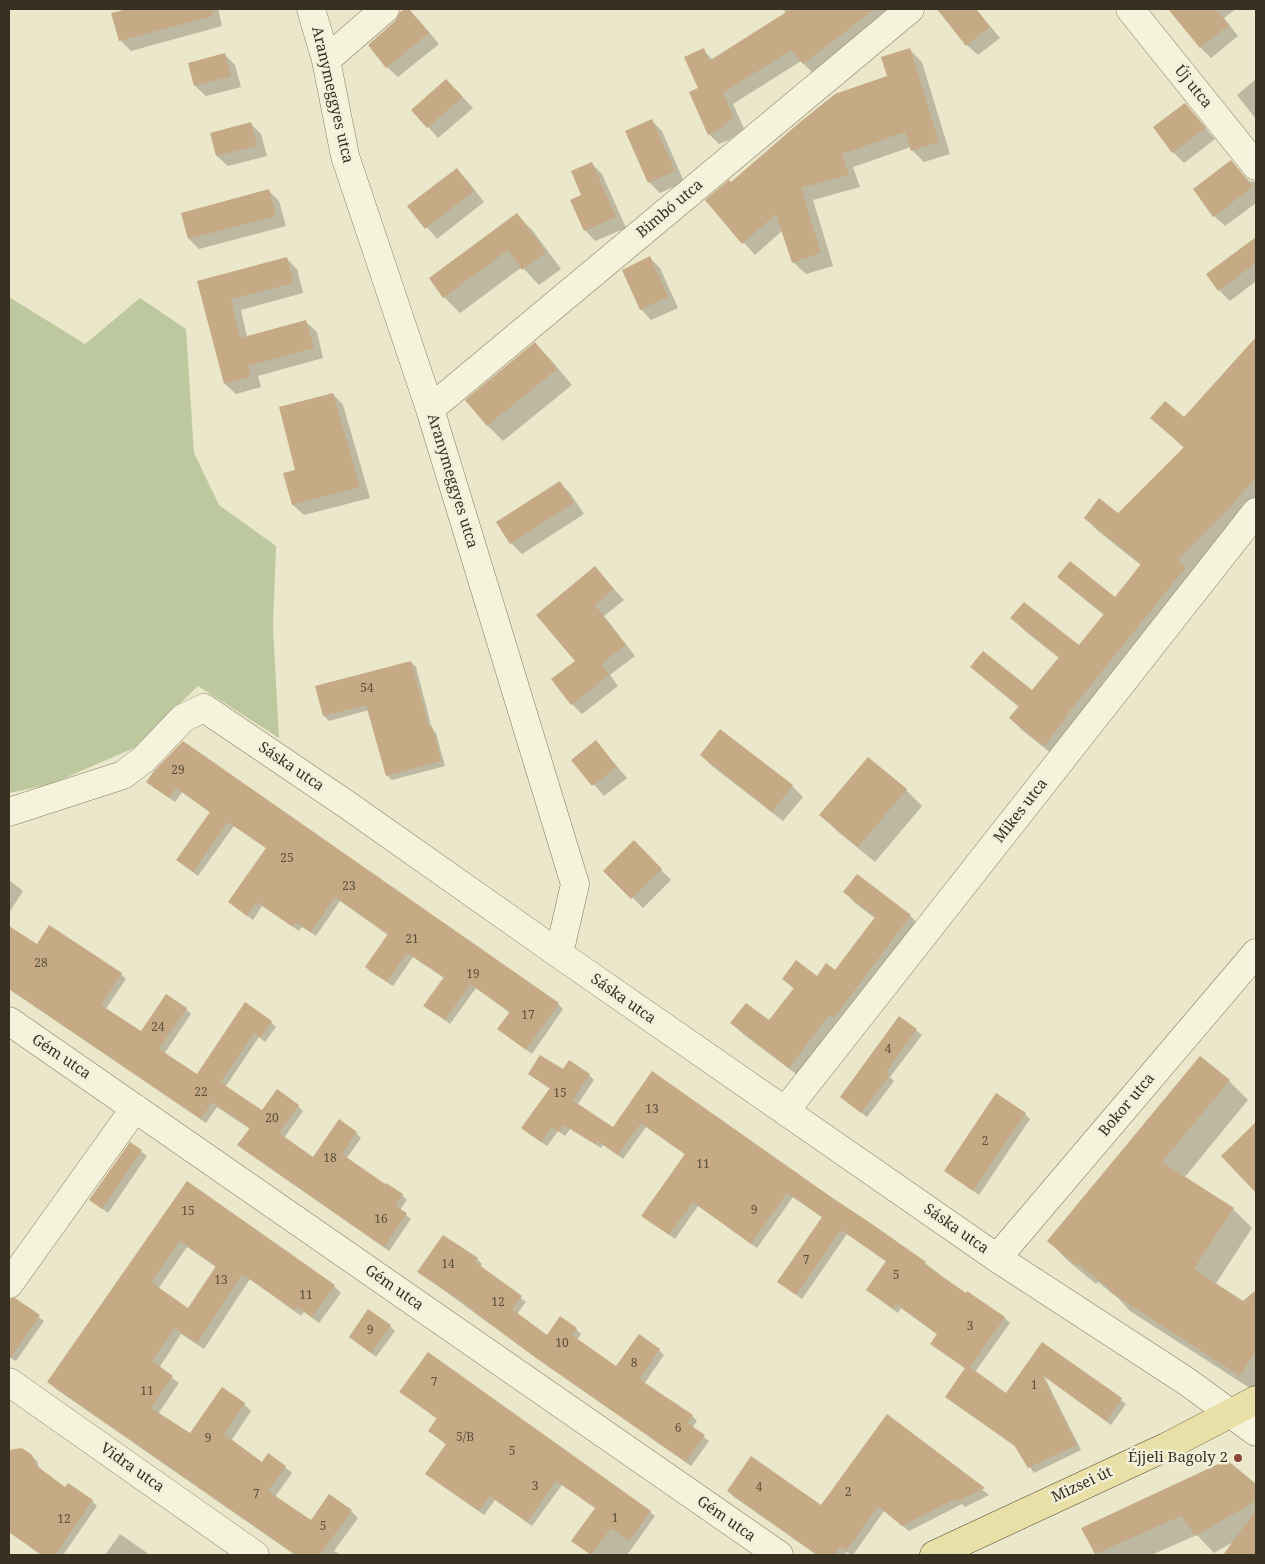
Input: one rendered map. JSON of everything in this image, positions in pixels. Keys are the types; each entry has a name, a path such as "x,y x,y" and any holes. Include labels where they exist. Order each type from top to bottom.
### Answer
{"main road":[{"name":"Mizsei út","path":"934,1555 1166,1447 1256,1400"}],"street":[{"name":"Aranymeggyes utca","path":"311,9 326,60 345,156 430,409 575,884 559,954"},
{"path":"326,60 385,9"},
{"name":"Bimbó utca","path":"430,409 910,9"},
{"name":"Új utca","path":"1130,9 1256,166"},
{"name":"Mikes utca","path":"785,1111 1256,512"},
{"name":"Sáska utca","path":"9,812 123,775 144,760 183,718 204,708 346,804 997,1258 1186,1381 1256,1432"},
{"name":"Bokor utca","path":"997,1258 1256,953"},
{"name":"Gém utca","path":"9,1021 779,1555"},
{"path":"9,1284 135,1108"},
{"name":"Vidra utca","path":"9,1382 255,1555"}],"green space":[{"path":"9,297 85,344 140,298 186,329 194,453 219,505 276,546 273,627 279,738 198,686 134,748 51,784 9,793"}],"building":[{"path":"128,9 212,9 213,16 119,41 111,13"},
{"path":"409,9 429,33 386,68 368,45 395,21 400,12"},
{"path":"791,9 875,9 803,64 791,50 723,93 734,118 708,135 689,92 698,88 684,57 704,48 709,61"},
{"path":"937,9 976,9 990,27 966,46"},
{"path":"1168,9 1215,9 1229,25 1200,48"},
{"path":"910,48 939,142 911,151 905,132 842,154 849,175 801,188 821,253 792,263 776,214 742,244 705,200 729,180 731,182 835,94 887,76 881,57"},
{"path":"225,53 231,76 194,86 188,63"},
{"path":"446,79 463,97 427,128 411,110"},
{"path":"1185,103 1206,128 1172,153 1153,127"},
{"path":"652,119 675,171 648,183 625,131"},
{"path":"251,122 257,146 216,156 210,133"},
{"path":"1231,160 1253,187 1213,217 1193,189"},
{"path":"592,162 616,217 584,231 570,200 581,195 571,171"},
{"path":"457,168 474,191 425,229 407,206"},
{"path":"269,189 276,216 188,239 181,213"},
{"path":"517,213 546,252 522,270 508,250 443,298 429,278"},
{"path":"1256,237 1256,263 1218,291 1206,274"},
{"path":"650,256 668,297 640,310 622,270"},
{"path":"287,257 294,283 231,299 240,338 306,320 314,348 248,366 251,377 224,384 197,281"},
{"path":"1256,337 1256,477 1231,506 1177,560 1186,567 1065,717 1044,746 1009,718 1019,706 970,667 983,651 1032,690 1059,657 1010,618 1024,602 1079,645 1104,614 1057,577 1070,561 1115,597 1141,564 1084,518 1099,498 1118,513 1184,447 1150,418 1165,401 1184,417"},
{"path":"535,342 557,369 487,426 465,400"},
{"path":"333,393 360,487 292,505 283,473 295,470 279,407"},
{"path":"560,481 574,503 510,544 496,522"},
{"path":"595,566 614,589 595,605 626,645 601,664 609,675 571,705 551,679 575,661 536,615"},
{"path":"411,661 429,727 432,726 441,761 386,776 366,705 323,716 315,686"},
{"path":"720,729 793,785 772,812 700,755"},
{"path":"596,740 617,767 592,786 571,760"},
{"path":"183,741 559,1003 526,1050 497,1029 510,1012 470,984 445,1020 423,1006 444,977 407,953 387,982 365,967 388,934 335,897 311,932 296,922 293,927 257,902 247,916 228,902 266,848 228,822 193,872 176,860 210,812 176,788 169,798 146,782"},
{"path":"868,757 907,789 858,847 819,815"},
{"path":"634,840 662,869 631,899 603,871"},
{"path":"857,874 911,915 834,1018 829,1015 789,1068 730,1023 746,1003 769,1020 794,988 782,979 796,960 817,976 826,963 835,970 875,917 843,892"},
{"path":"49,925 122,973 101,1005 141,1031 166,994 187,1008 159,1049 197,1074 245,1002 272,1021 260,1038 254,1033 221,1081 224,1085 262,1110 277,1089 299,1105 279,1133 313,1157 339,1119 357,1132 342,1154 385,1184 403,1194 395,1206 407,1213 384,1247 237,1145 250,1128 212,1102 201,1119 9,989 9,926 37,944"},
{"path":"899,1016 917,1029 886,1072 890,1075 861,1113 840,1097"},
{"path":"540,1055 563,1069 569,1060 590,1074 572,1100 613,1127 652,1071 926,1262 924,1264 1005,1317 970,1367 1006,1393 1042,1342 1122,1398 1106,1421 1042,1375 1077,1445 1028,1468 1014,1445 945,1397 965,1368 930,1344 937,1334 896,1304 893,1309 866,1290 886,1261 841,1230 796,1295 777,1282 822,1217 787,1193 751,1244 693,1202 669,1235 641,1216 685,1154 641,1123 618,1155 598,1141 595,1144 564,1125 559,1132 552,1127 541,1142 521,1128 550,1088 528,1074"},
{"path":"1200,1056 1230,1080 1162,1162 1234,1208 1194,1269 1243,1301 1256,1290 1256,1351 1240,1376 1110,1292 1111,1290 1078,1264 1077,1266 1047,1241"},
{"path":"996,1093 1026,1113 973,1191 944,1171"},
{"path":"1256,1122 1256,1193 1221,1156"},
{"path":"130,1142 142,1150 102,1209 89,1200"},
{"path":"187,1181 335,1285 312,1317 297,1307 294,1310 242,1274 197,1343 174,1328 152,1361 173,1376 151,1408 190,1433 222,1387 245,1403 224,1434 262,1462 268,1453 286,1466 268,1491 311,1520 329,1494 352,1510 320,1555 296,1555 47,1382","holes":["180,1241 216,1266 188,1308 151,1282"]},
{"path":"443,1235 478,1258 475,1262 522,1296 512,1309 547,1335 560,1316 577,1328 572,1335 616,1366 639,1334 660,1349 639,1379 693,1415 687,1423 705,1435 686,1462 532,1355 474,1310 417,1272"},
{"path":"15,1298 40,1315 9,1360 9,1299"},
{"path":"368,1309 391,1325 371,1353 349,1337"},
{"path":"428,1352 651,1511 629,1541 611,1528 591,1555 571,1541 595,1508 556,1481 527,1522 490,1496 479,1511 425,1474 446,1444 428,1431 437,1418 399,1392"},
{"path":"887,1414 985,1488 958,1501 955,1499 902,1526 878,1506 846,1551 840,1547 834,1555 817,1555 727,1491 751,1456 821,1505"},
{"path":"22,1448 32,1455 37,1466 65,1487 68,1483 93,1500 55,1555 42,1555 9,1532 9,1450"},
{"path":"1227,1460 1256,1484 1256,1501 1195,1536 1181,1516 1095,1554 1081,1528"},
{"path":"1256,1510 1256,1555 1223,1555"}],"place":[{"name":"Éjjeli Bagoly 2","path":"1238,1458"}]}
